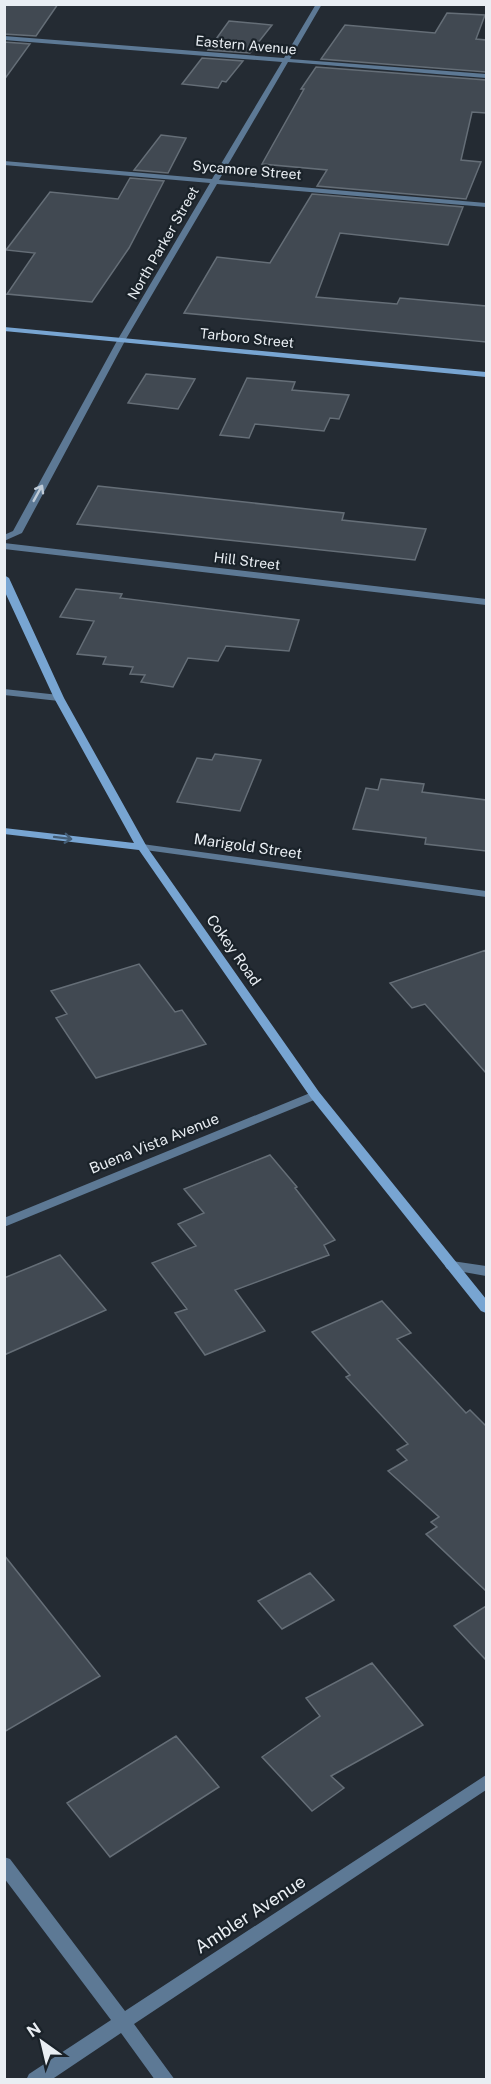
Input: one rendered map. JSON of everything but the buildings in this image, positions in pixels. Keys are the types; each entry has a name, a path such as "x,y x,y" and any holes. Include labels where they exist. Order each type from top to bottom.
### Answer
{"street":[{"name":"North Parker Street","path":"4,538 17,532 122,339 319,4"},
{"name":"Eastern Avenue","path":"4,38 486,76"},
{"name":"Sycamore Street","path":"4,163 486,205"},
{"name":"Tarboro Street","path":"4,329 486,375"},
{"name":"Hill Street","path":"4,546 486,602"},
{"name":"Cokey Road","path":"4,578 59,698 142,847 315,1095 486,1308"},
{"path":"4,692 59,698"},
{"name":"Marigold Street","path":"4,831 142,847 486,894"},
{"name":"Buena Vista Avenue","path":"4,1223 315,1095"},
{"path":"452,1266 486,1271"},
{"name":"Ambler Avenue","path":"35,2079 486,1782"},
{"path":"4,1864 166,2079"}]}
